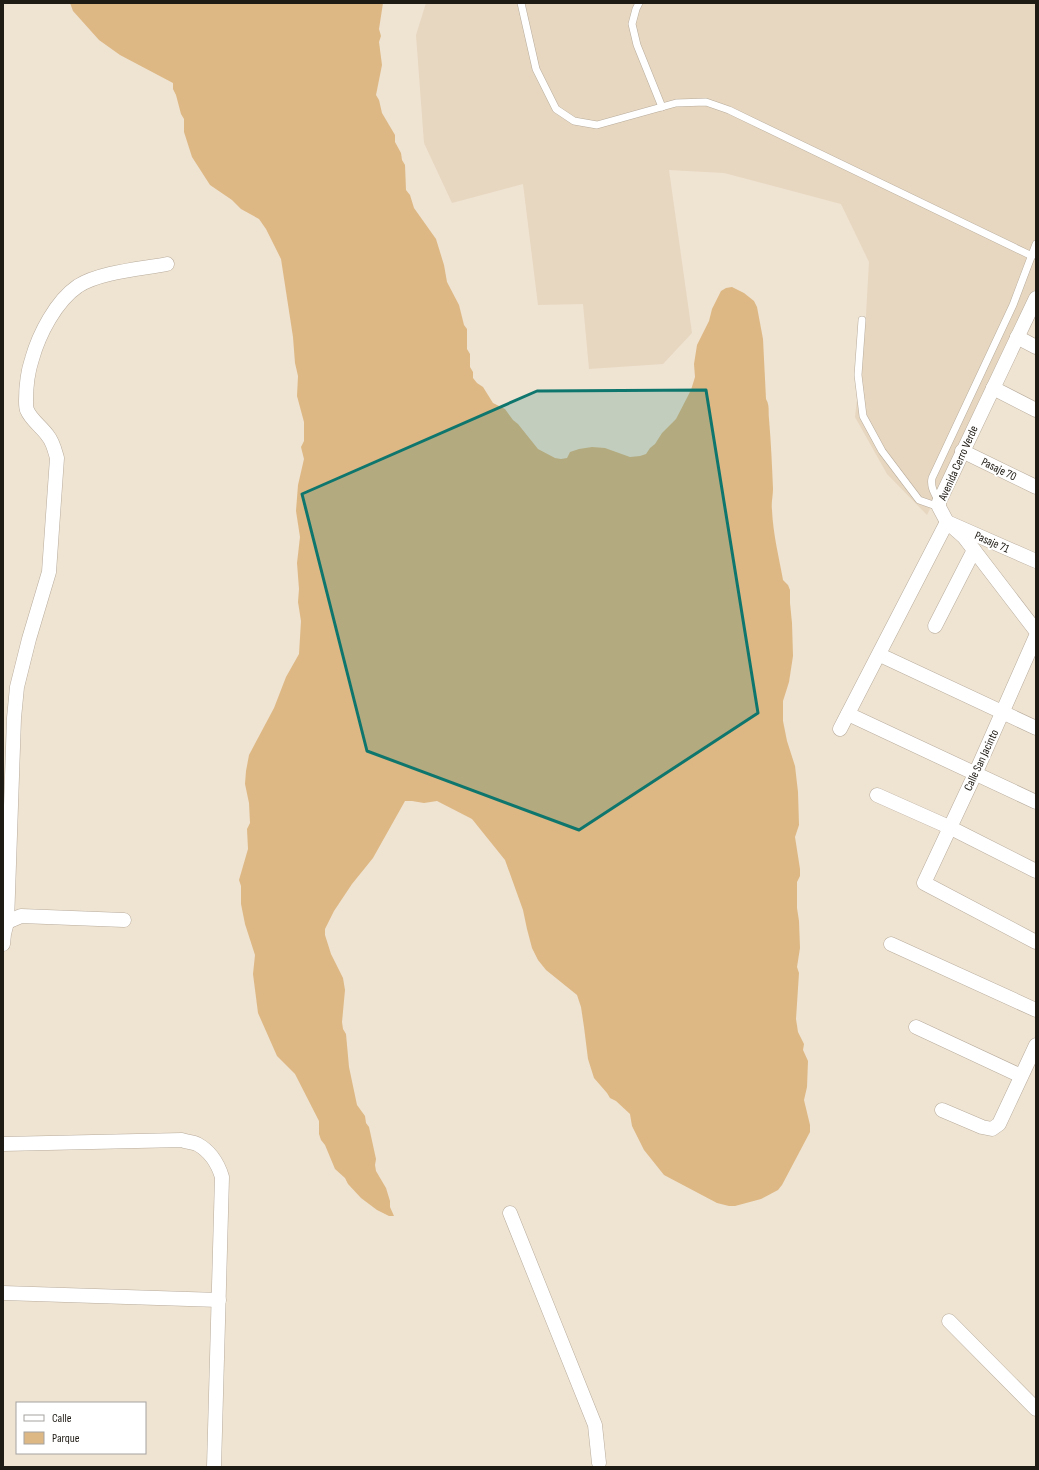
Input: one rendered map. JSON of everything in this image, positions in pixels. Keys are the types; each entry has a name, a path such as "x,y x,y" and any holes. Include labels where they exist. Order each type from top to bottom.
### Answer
{"street":[{"path":"3,944 7,922 14,710 17,687 29,639 49,572 57,458 54,446 49,436 37,424 27,410 26,385 28,374 35,348 44,328 63,300 79,286 104,275 166,264"},
{"name":"Avenida Cerro Verde","path":"1036,298 962,451 939,505 948,522 964,537 1036,631"},
{"path":"1017,337 1036,346"},
{"path":"993,388 1036,410"},
{"name":"Pasaje 70","path":"962,451 1036,487"},
{"path":"840,729 880,655 948,522"},
{"name":"Pasaje 71","path":"948,522 1036,561"},
{"path":"935,626 974,550"},
{"name":"Calle San Jacinto","path":"1036,636 976,772 949,826 924,883 1036,942"},
{"path":"880,655 1036,728"},
{"path":"848,714 976,772 1036,802"},
{"path":"877,794 949,826 1036,871"},
{"path":"7,922 21,916 124,920"},
{"path":"891,944 1036,1010"},
{"path":"916,1027 1021,1076"},
{"path":"942,1110 982,1127 992,1129 999,1124 1036,1045"},
{"path":"3,1144 182,1140 197,1144 209,1154 218,1165 222,1177 214,1467"},
{"path":"510,1213 595,1425 598,1466"},
{"path":"3,1292 219,1300"},
{"path":"949,1321 1036,1409"}],"lane":[{"path":"522,3 536,69 556,109 574,121 597,125 676,103 706,102 728,110 1032,256"},
{"path":"639,3 632,24 637,45 662,107"},
{"path":"939,505 932,488 932,478 1013,305 1036,244"},
{"path":"862,320 858,375 863,416 882,451 919,500 939,505"}],"highlighted area":[{"path":"706,390 758,713 579,830 367,751 302,494 537,391"}],"shaded area":[{"path":"426,3 1036,3 1036,293 927,515 887,474 855,417 865,332 869,262 841,204 724,173 669,170 692,333 663,364 589,369 583,304 538,305 523,184 452,203 424,143 416,35"}],"green space":[{"path":"70,3 383,3 379,29 381,36 379,42 382,65 376,95 379,100 382,113 395,135 395,142 405,165 406,190 410,195 414,208 436,239 444,265 447,282 459,305 464,325 467,329 467,349 470,354 470,367 473,372 473,378 483,387 493,403 505,409 538,449 555,458 567,458 570,452 592,447 605,448 630,457 646,454 662,433 676,419 691,390 695,377 694,364 697,345 709,321 712,309 721,291 732,287 744,293 754,301 757,307 763,339 773,489 772,507 776,545 783,580 788,585 790,590 793,656 789,682 783,701 783,721 787,741 795,766 798,792 799,825 795,837 800,869 800,876 797,882 797,908 800,948 797,967 799,973 796,1019 798,1032 804,1044 803,1050 808,1061 807,1087 804,1100 810,1125 810,1132 778,1190 761,1199 735,1206 729,1206 717,1203 664,1175 644,1150 632,1126 630,1114 616,1101 610,1098 594,1078 588,1059 581,1007 577,995 546,970 538,960 532,948 523,910 505,860 472,819 437,801 424,803 405,801 373,858 352,884 334,911 325,929 325,935 331,954 343,978 345,990 342,1022 343,1029 346,1034 349,1067 357,1105 365,1116 366,1123 369,1127 376,1159 376,1171 386,1188 390,1201 390,1207 394,1216 389,1216 377,1210 361,1198 348,1184 345,1178 335,1169 319,1134 319,1121 295,1074 277,1056 258,1013 253,974 255,955 245,924 241,904 241,886 239,880 248,849 247,829 250,823 249,803 245,784 249,755 274,708 286,677 299,654 301,621 298,602 299,589 297,563 300,537 296,511 298,485 304,459 301,447 304,441 304,422 297,396 298,376 281,259 266,229 259,219 241,209 232,200 210,185 192,157 184,132 184,119 173,89 173,83 120,55 99,40 73,11"}]}
